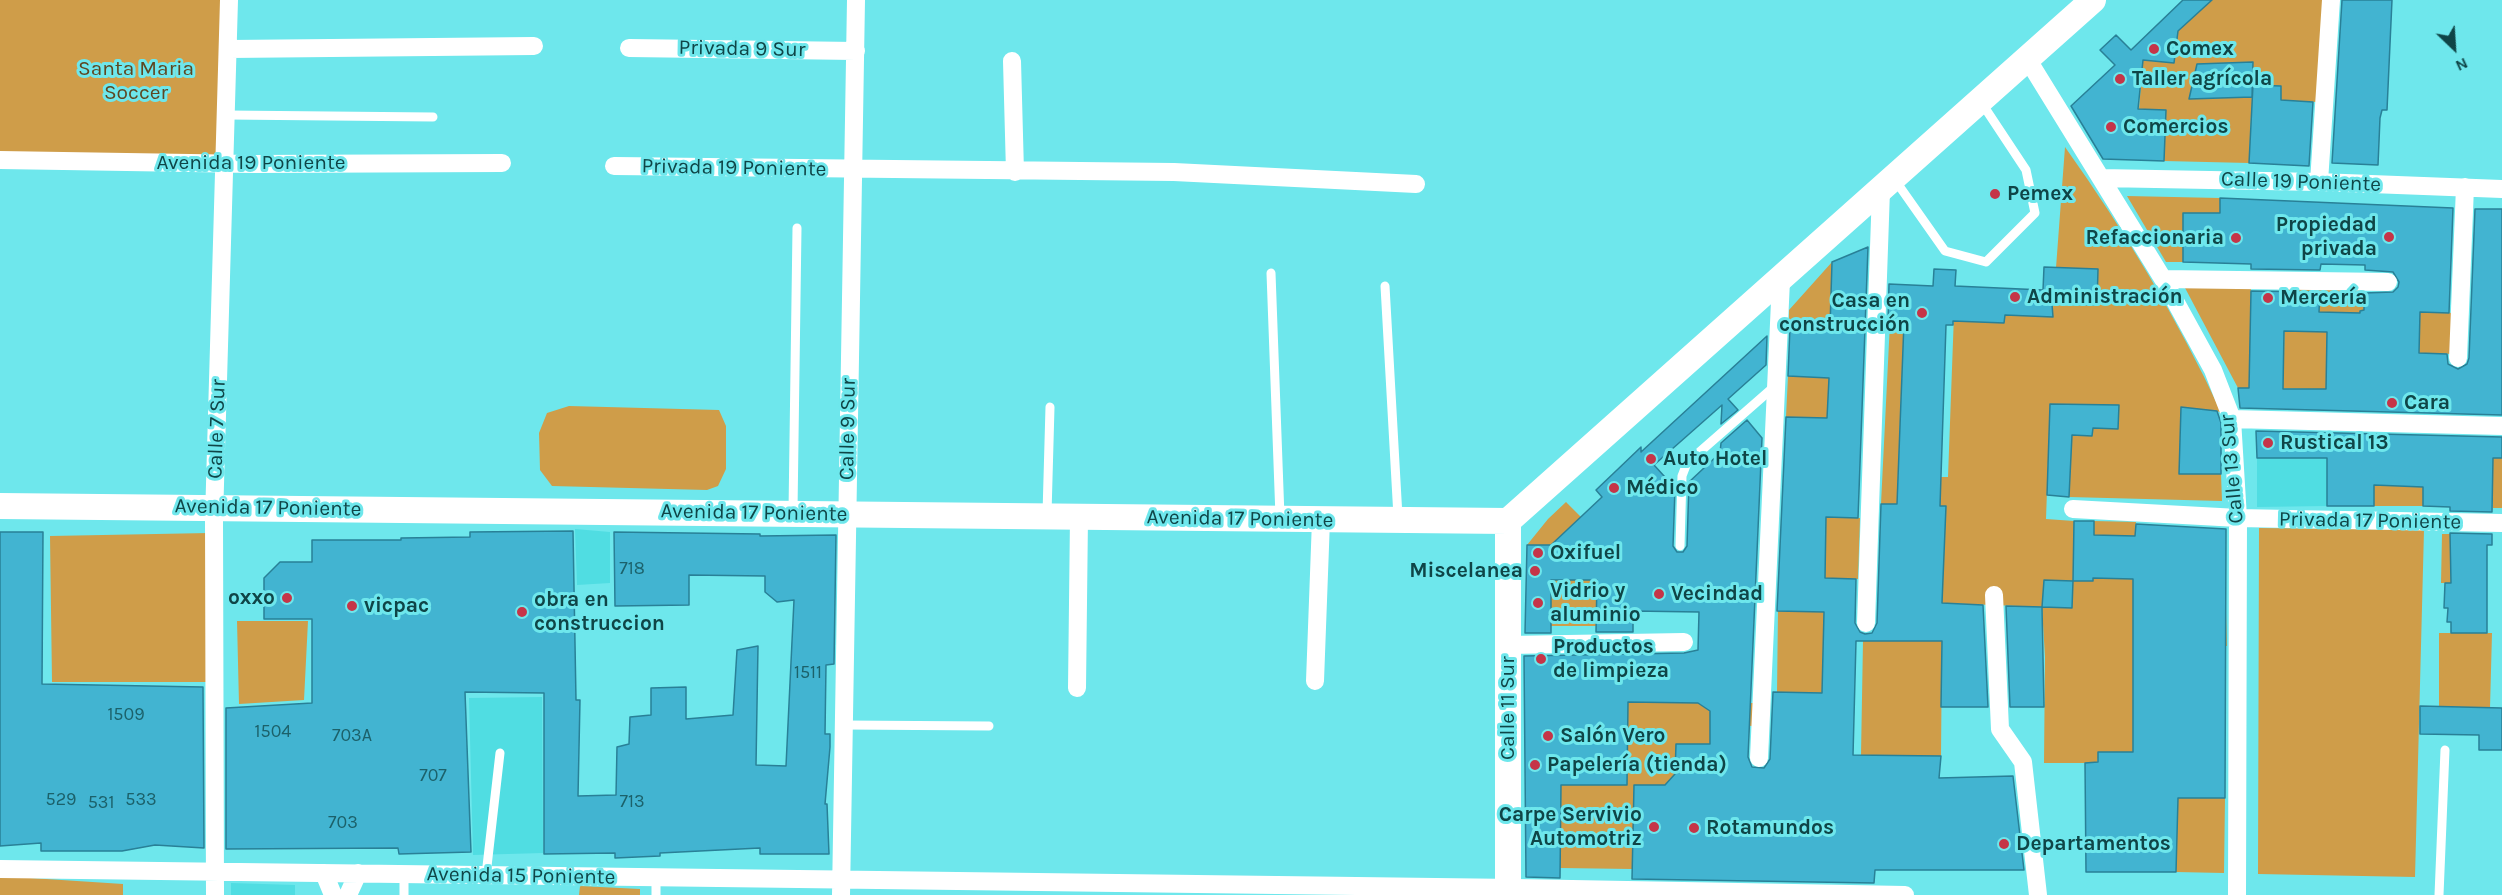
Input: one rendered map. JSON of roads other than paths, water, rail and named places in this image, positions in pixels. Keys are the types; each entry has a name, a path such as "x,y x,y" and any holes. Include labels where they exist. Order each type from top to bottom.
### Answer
{"main road":[{"path":"1508,521 2028,60 2087,2"},
{"name":"Avenida 17 Poniente","path":"0,506 1508,521"},
{"name":"Calle 11 Sur","path":"1508,521 1508,891"}],"street":[{"name":"Calle 7 Sur","path":"214,895 215,508 229,0"},
{"name":"Calle 9 Sur","path":"841,888 846,514 855,170 856,0"},
{"path":"2319,182 2331,0"},
{"path":"229,49 534,46"},
{"name":"Privada 9 Sur","path":"629,48 856,51"},
{"name":"Calle 13 Sur","path":"2028,60 2163,279 2213,370 2232,419 2238,518 2237,895"},
{"path":"1012,61 1015,172"},
{"name":"Avenida 19 Poniente","path":"0,160 226,164 502,163"},
{"name":"Privada 19 Poniente","path":"614,166 1174,172 1416,184"},
{"name":"Calle 19 Poniente","path":"2101,178 2319,182 2502,189"},
{"path":"1866,623 1888,185"},
{"path":"2458,358 2465,188"},
{"path":"2163,279 2388,282"},
{"path":"1759,758 1780,280"},
{"path":"2232,419 2502,426"},
{"name":"Privada 17 Poniente","path":"2073,509 2238,518 2502,523"},
{"path":"1077,688 1079,517"},
{"path":"1315,681 1321,520"},
{"path":"1994,595 2000,729 2023,762 2038,895"},
{"path":"1509,645 1684,642"},
{"name":"Avenida 15 Poniente","path":"0,869 486,875 656,886 1905,895"},
{"path":"324,873 333,895"},
{"path":"348,895 358,873"}],"lane":[{"path":"1888,185 1945,251 1986,262 2035,213 2026,170 1981,102"},
{"path":"227,115 433,117"},
{"path":"793,514 797,228"},
{"path":"1271,273 1280,519"},
{"path":"1385,286 1398,520"},
{"path":"1680,546 1682,476 1687,463 1776,385"},
{"path":"1047,516 1050,407"},
{"path":"844,725 989,726"},
{"path":"2439,895 2445,750"},
{"path":"486,875 500,753"},
{"path":"404,874 404,895"}],"place":[{"name":"Comex","path":"2154,49"},
{"name":"Taller agrícola","path":"2120,79"},
{"name":"Comercios","path":"2111,127"},
{"name":"Pemex","path":"1995,194"},
{"name":"Propiedad privada","path":"2389,237"},
{"name":"Refaccionaria","path":"2236,238"},
{"name":"Administración","path":"2015,297"},
{"name":"Mercería","path":"2268,298"},
{"name":"Casa en construcción","path":"1922,313"},
{"name":"Cara","path":"2392,403"},
{"name":"Rustical 13","path":"2268,443"},
{"name":"Auto Hotel","path":"1651,459"},
{"name":"Médico","path":"1614,488"},
{"name":"Oxifuel","path":"1538,553"},
{"name":"Miscelanea","path":"1535,571"},
{"name":"Vecindad","path":"1659,594"},
{"name":"oxxo","path":"287,598"},
{"name":"Vidrio y aluminio","path":"1538,603"},
{"name":"vicpac","path":"352,606"},
{"name":"obra en construccion","path":"522,612"},
{"name":"Productos de limpieza","path":"1541,659"},
{"name":"Salón Vero","path":"1548,736"},
{"name":"Papelería (tienda)","path":"1535,765"},
{"name":"Carpe Servivio Automotriz","path":"1654,827"},
{"name":"Rotamundos","path":"1694,828"},
{"name":"Departamentos","path":"2004,844"}],"park label":[{"name":"Santa Maria Soccer","path":"136,81"}]}
